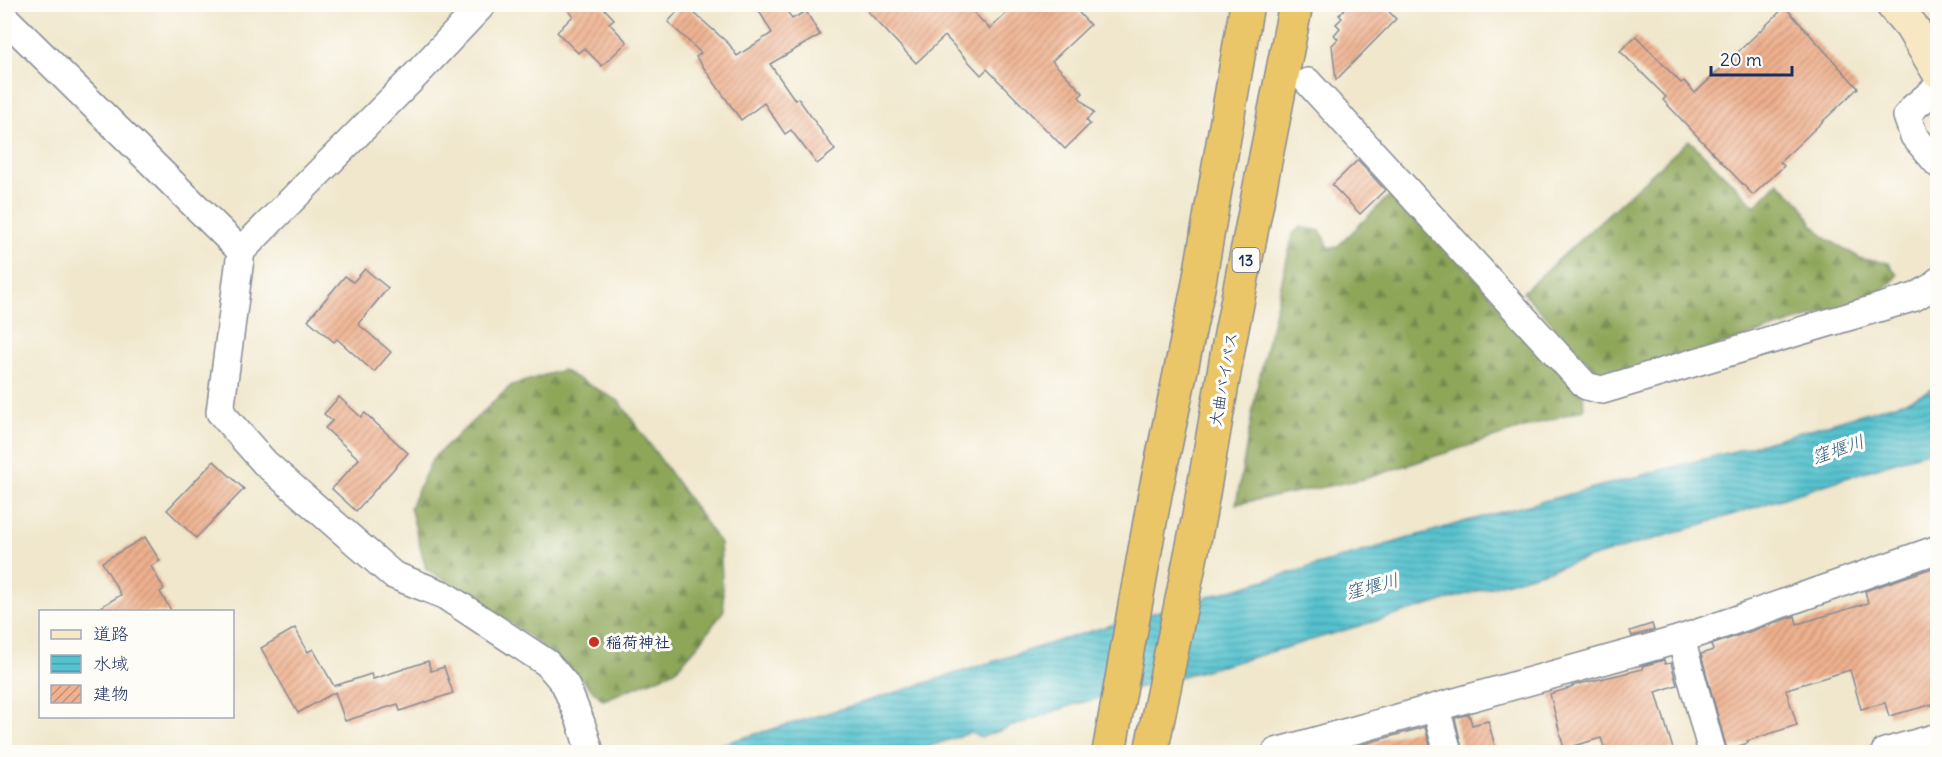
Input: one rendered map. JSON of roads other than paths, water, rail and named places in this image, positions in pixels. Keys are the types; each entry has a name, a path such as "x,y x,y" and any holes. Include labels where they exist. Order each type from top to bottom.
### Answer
{"highway":[{"path":"1108,753 1155,494 1198,288 1247,4"},
{"name":"大曲バイパス","path":"1151,748 1199,516 1229,344 1296,4"}],"street":[{"path":"483,4 412,79 241,250 220,412 265,463 393,575 444,595 547,663 565,684 590,753"},
{"path":"1892,4 1911,26 1938,71"},
{"path":"4,17 241,250"},
{"path":"1308,82 1586,386 1602,390 1915,297 1938,281"},
{"path":"1938,87 1907,116 1914,136 1938,164"},
{"path":"1276,753 1681,639 1938,549"},
{"path":"1681,639 1713,753"},
{"path":"1436,709 1448,753"},
{"path":"1885,753 1938,738"}],"water":[{"name":"窪堰川","path":"1937,387 1937,447 1923,453 1688,529 1247,659 1069,706 982,737 970,733 912,752 695,752 891,694 1064,639 1467,521 1742,449 1909,400"}],"place":[{"name":"稲荷神社","path":"594,642"}]}
